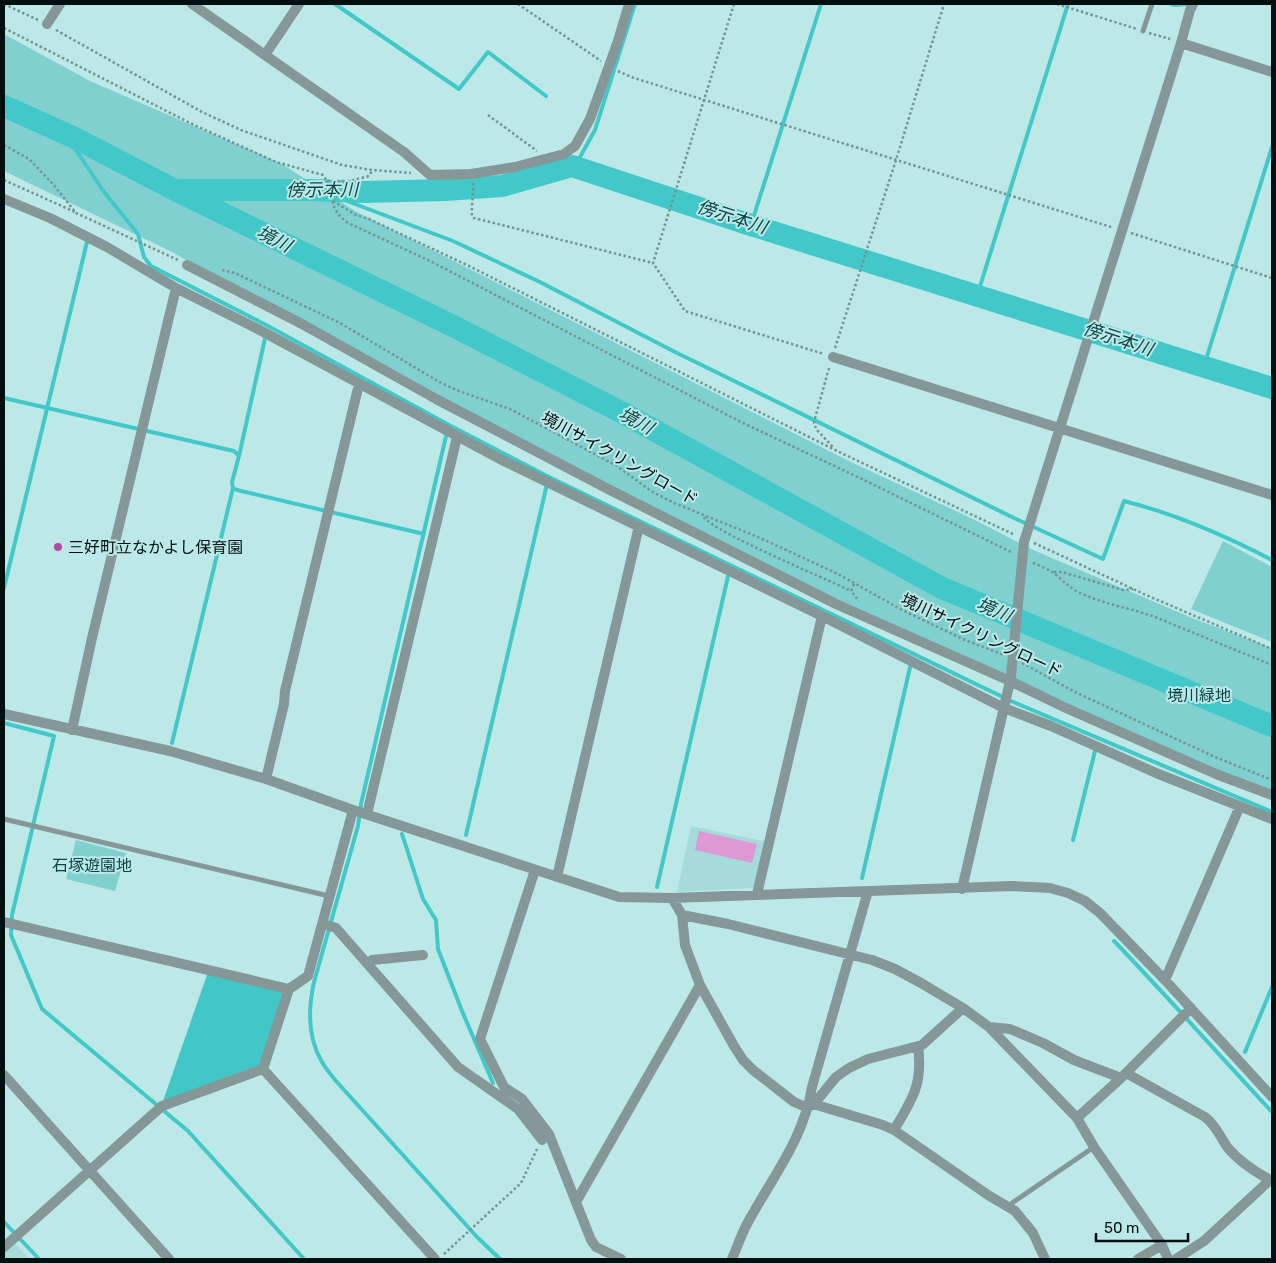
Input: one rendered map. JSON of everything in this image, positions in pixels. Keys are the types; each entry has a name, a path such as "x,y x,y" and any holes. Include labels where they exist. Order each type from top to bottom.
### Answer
{"street":[{"path":"47,24 60,4"},
{"path":"192,4 404,152 430,175 472,174 515,167 564,154 575,146 590,119 629,4"},
{"path":"265,55 299,4"},
{"path":"962,889 1010,682 1025,541 1193,4"},
{"path":"1181,43 1272,72"},
{"path":"4,199 50,218 108,247 176,288 254,327 457,437 822,616 1004,708 1051,726 1156,773 1272,819"},
{"path":"187,265 302,324 436,399 608,489 836,604 1216,774 1272,795"},
{"path":"72,730 92,638 176,288"},
{"path":"833,357 1272,495"},
{"path":"266,779 284,704 285,691 359,384"},
{"path":"367,814 457,437"},
{"path":"557,876 639,526"},
{"path":"757,894 822,616"},
{"path":"4,714 170,752 266,779 353,810 619,897 672,898 1012,886 1050,888 1068,892 1085,901 1100,914 1165,980 1272,1097"},
{"path":"1165,980 1240,806"},
{"path":"263,1069 289,989 308,976 353,810"},
{"path":"535,870 480,1039 500,1090 518,1109 542,1140"},
{"path":"732,1259 746,1226 799,1134 810,1105 812,1087 868,891"},
{"path":"672,898 682,915 684,945 700,985 743,1060 794,1102 883,1125 894,1130 1022,1218 1033,1233 1045,1259"},
{"path":"682,915 850,953 895,969 963,1008 989,1027 1077,1118 1094,1147 1162,1245 1168,1259"},
{"path":"4,922 289,989"},
{"path":"323,924 336,928 458,1067 500,1090 522,1099 544,1127 563,1166 591,1240 596,1247 621,1259"},
{"path":"367,963 372,960 423,955"},
{"path":"576,1202 700,985"},
{"path":"810,1105 836,1076 868,1059 918,1046 932,1038 963,1008"},
{"path":"1077,1118 1124,1075 1191,1008"},
{"path":"989,1027 1010,1030 1043,1043 1074,1060 1124,1075 1205,1117 1213,1123 1231,1152 1271,1180 1204,1241 1176,1259"},
{"path":"894,1130 915,1092 920,1070 918,1046"},
{"path":"4,1247 162,1106 263,1069"},
{"path":"263,1069 435,1259"},
{"path":"4,1075 169,1259"},
{"path":"1138,1259 1162,1245"}],"lane":[{"path":"1144,31 1152,4"},
{"path":"4,819 331,896"},
{"path":"1010,1208 1012,1203 1094,1147"}],"path":[{"path":"518,4 608,67 631,77 1272,278"},
{"path":"653,263 734,4"},
{"path":"837,450 816,429 814,422 944,4"},
{"path":"1057,4 1181,43"},
{"path":"4,5 47,24 202,112 241,130 342,165 372,170 430,175"},
{"path":"4,28 190,124 276,162 322,175 327,181 334,209 340,218 348,223 428,260 743,423 1014,554"},
{"path":"488,115 533,148 545,160"},
{"path":"4,145 29,159 53,184 76,213"},
{"path":"327,181 350,181 369,176 372,170"},
{"path":"4,180 187,265"},
{"path":"473,184 474,194 471,212 474,218 653,263 685,311 833,357"},
{"path":"332,200 356,215 369,219 469,266 837,450 1025,541 1272,649"},
{"name":"境川サイクリングロード","path":"219,269 235,273 340,323 456,390 510,410 617,466 651,491 703,516 726,523 838,574 920,619 965,640 1004,655"},
{"path":"703,516 710,524 730,535 851,591"},
{"path":"1030,561 1052,572 1069,587 1079,592 1121,608 1139,611 1155,617 1272,665"},
{"path":"1052,572 1062,572 1123,590 1133,589"},
{"name":"境川サイクリングロード","path":"1022,663 1075,692 1215,757 1272,780"},
{"path":"439,1259 521,1183 542,1140"}],"shaded area":[{"path":"691,826 767,842 758,881 753,888 677,892"},
{"path":"208,972 284,990 260,1065 163,1101"},
{"path":"14,1242 29,1259 4,1259 4,1251"}],"green space":[{"name":"境川緑地","path":"4,34 90,81 282,164 355,211 851,462 973,519 1031,549 1192,618 1272,648 1272,799 988,673 471,420 172,252 4,171"},
{"path":"1223,541 1272,567 1272,642 1191,609"},
{"name":"石塚遊園地","path":"76,840 126,853 115,891 66,879"}],"building":[{"path":"699,831 757,844 752,863 695,850"}],"waterway":[{"path":"335,4 459,89 488,52 546,96"},
{"path":"572,166 580,157 595,130 635,4"},
{"path":"751,225 821,4"},
{"path":"977,296 1068,4"},
{"path":"1171,4 1186,4"},
{"name":"境川","path":"4,106 75,138 175,190 453,326 623,413 942,588 1272,726"},
{"path":"66,135 104,192 138,234 144,257 151,266 268,326 449,425 549,477 1011,701 1272,812"},
{"path":"1204,366 1272,147"},
{"name":"傍示本川","path":"180,190 364,192 445,190 502,186 572,166 751,225 1272,388"},
{"path":"343,191 343,196 347,201 453,241 540,282 675,352 1014,518 1103,559 1124,501 1200,526 1272,560"},
{"path":"4,588 87,242"},
{"path":"239,456 266,334"},
{"path":"4,398 234,451 239,456 232,482 233,488 237,490 424,534"},
{"path":"447,432 361,804 358,826 314,982 310,1023 317,1052 332,1076 477,1237 500,1259"},
{"path":"466,835 547,484"},
{"path":"172,743 233,488"},
{"path":"657,887 729,572"},
{"path":"862,878 911,663"},
{"path":"4,723 54,736 12,915 11,935 42,1009 188,1131 304,1259"},
{"path":"1073,840 1096,747"},
{"path":"402,834 423,899 436,920 438,949 493,1083"},
{"path":"1114,941 1272,1112"},
{"path":"1245,1052 1272,987"},
{"path":"4,1222 39,1259"}],"place":[{"name":"三好町立なかよし保育園","path":"58,547"}]}
